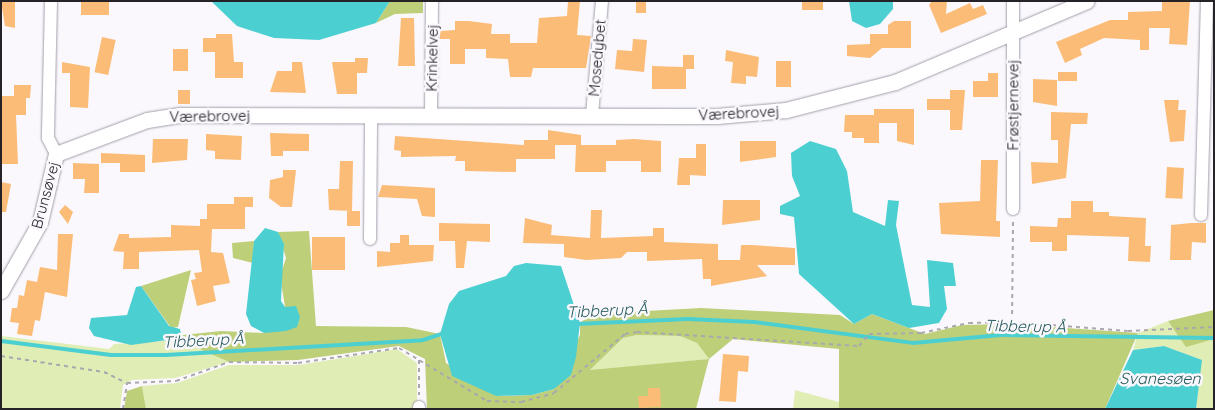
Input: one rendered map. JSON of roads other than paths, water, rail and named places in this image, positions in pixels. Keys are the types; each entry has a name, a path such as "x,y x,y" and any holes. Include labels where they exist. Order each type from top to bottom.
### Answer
{"street":[{"name":"Brunsøvej","path":"1,291 40,222 56,154 48,138 51,1"},
{"name":"Krinkelvej","path":"431,115 432,1"},
{"name":"Mosedybet","path":"592,114 602,1"},
{"name":"Frøstjernevej","path":"1013,1 1013,209"},
{"name":"Værebrovej","path":"56,154 72,144 167,116 592,114 717,116 786,110 872,90 1012,34 1087,1"},
{"path":"1201,215 1207,1"},
{"path":"370,240 371,116"}],"water":[{"path":"211,1 390,1 376,23 319,40 274,38 237,26"},
{"path":"849,1 893,1 893,9 880,24 866,28 852,21"},
{"path":"810,141 836,149 847,171 853,212 885,226 888,200 899,201 896,225 912,305 930,307 927,260 953,263 956,286 944,286 947,309 939,323 909,328 872,314 854,324 799,274 794,217 780,214 780,206 800,196 792,176 791,153"},
{"path":"265,228 278,232 284,244 281,301 285,307 296,306 300,317 297,327 286,331 264,333 251,326 246,314 254,241"},
{"path":"526,263 561,266 580,323 576,357 571,375 554,389 532,395 496,396 452,376 440,334 449,304 459,291 506,276 514,266"},
{"path":"141,286 169,326 180,329 182,338 131,345 94,336 89,328 91,318 127,315 136,287"},
{"name":"Svanesøen","path":"1164,346 1202,360 1196,409 1105,409 1133,350"}],"waterway":[{"name":"Tibberup Å","path":"576,324 688,319 754,322 913,343 1001,335 1214,338"},
{"name":"Tibberup Å","path":"1,341 111,355 166,355 423,340 444,333"}]}
